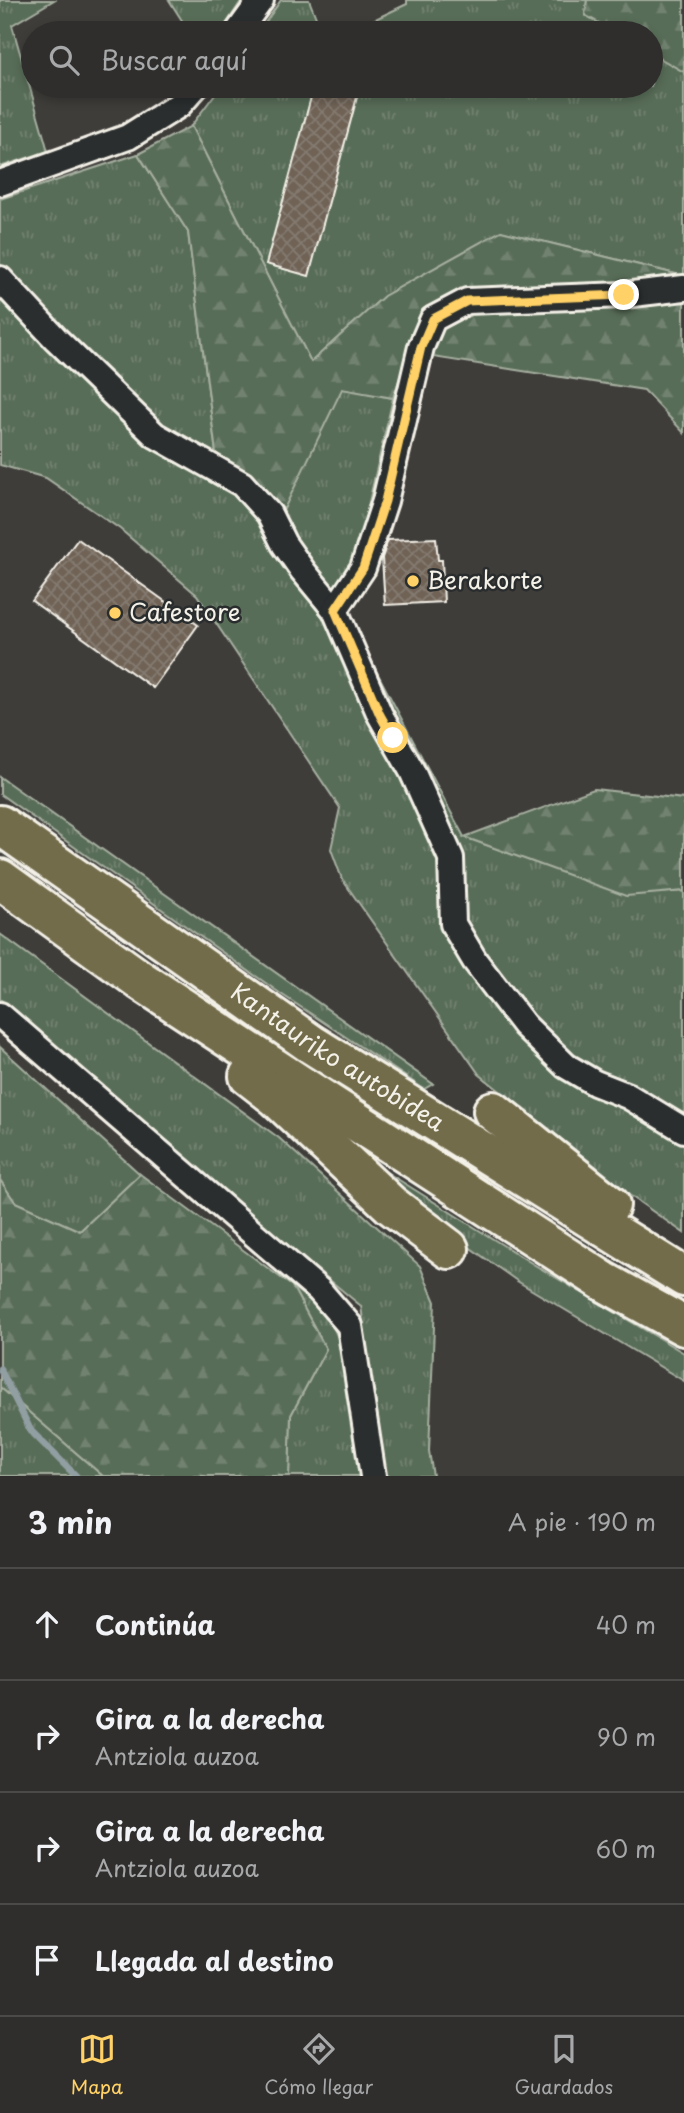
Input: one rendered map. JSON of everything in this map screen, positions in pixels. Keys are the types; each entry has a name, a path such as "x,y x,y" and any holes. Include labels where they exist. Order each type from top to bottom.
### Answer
{"highway":[{"name":"Kantauriko autobidea","path":"0,825 312,1044 684,1277"},
{"name":"Kantauriko autobidea","path":"0,879 140,980 603,1281 684,1326"},
{"path":"140,980 176,1017 276,1097 391,1205 449,1249"},
{"path":"493,1111 639,1227 684,1277"}],"street":[{"path":"246,21 261,0"},
{"path":"0,184 128,137 179,105 185,98"},
{"path":"0,279 56,339 155,435 242,484 269,514 284,544 335,610 380,715 412,771 451,858 453,923 475,961 524,1025 566,1066 595,1083 628,1096 684,1130"},
{"path":"335,610 363,568 385,501 421,347 433,319 467,301 624,295 684,288"},
{"path":"0,1015 337,1308 350,1326 373,1476"}],"green space":[{"path":"0,0 54,0 12,25 21,56 21,98 33,98 48,151 0,167"},
{"path":"169,0 242,0 228,21 182,21"},
{"path":"281,0 309,0 317,21 266,21"},
{"path":"407,0 587,0 585,15 596,21 371,21 407,4"},
{"path":"587,0 684,0 684,72 663,60 663,21 596,21 585,15"},
{"path":"663,60 684,72 684,276 501,231 384,296 311,362 191,126 212,98 663,98"},
{"path":"191,126 311,362 384,296 501,231 684,276 684,433 644,390 408,353 393,398 342,389 284,509 216,453 188,232 138,154"},
{"path":"138,154 188,232 216,453 284,508 342,388 393,398 354,567 334,591 464,837 626,895 684,891 684,1233 622,1190 479,1074 342,879 331,849 340,808 197,595 120,529 46,478 0,465 0,199"},
{"path":"0,777 433,1084 424,1089 281,994 0,794"},
{"path":"594,789 684,799 684,891 626,896 464,837"},
{"path":"0,934 279,1138 420,1266 435,1302 429,1451 433,1476 385,1476 361,1306 209,1180 0,999"},
{"path":"0,1047 140,1174 80,1231 15,1202 0,1180"},
{"path":"380,1168 533,1264 684,1353 684,1381 517,1281 444,1229"},
{"path":"140,1174 292,1286 326,1349 291,1415 289,1476 103,1476 0,1387 0,1180 15,1202 80,1231"},
{"path":"292,1286 328,1316 340,1342 362,1476 289,1476 291,1415 326,1349"},
{"path":"0,1387 103,1476 0,1476"}],"building":[{"path":"311,98 357,98 309,276 266,264"},
{"name":"Berakorte","path":"436,538 438,560 442,560 444,602 385,605 382,558 388,540"},
{"name":"Cafestore","path":"78,539 198,625 153,688 32,601"}],"waterway":[{"path":"0,1369 31,1431 76,1476"}],"place":[{"name":"Berakorte","path":"413,581"},
{"name":"Cafestore","path":"115,613"}],"route":[{"path":"393,738 357,665 335,610 363,568 385,501 421,347 433,319 467,301 624,295"}]}
